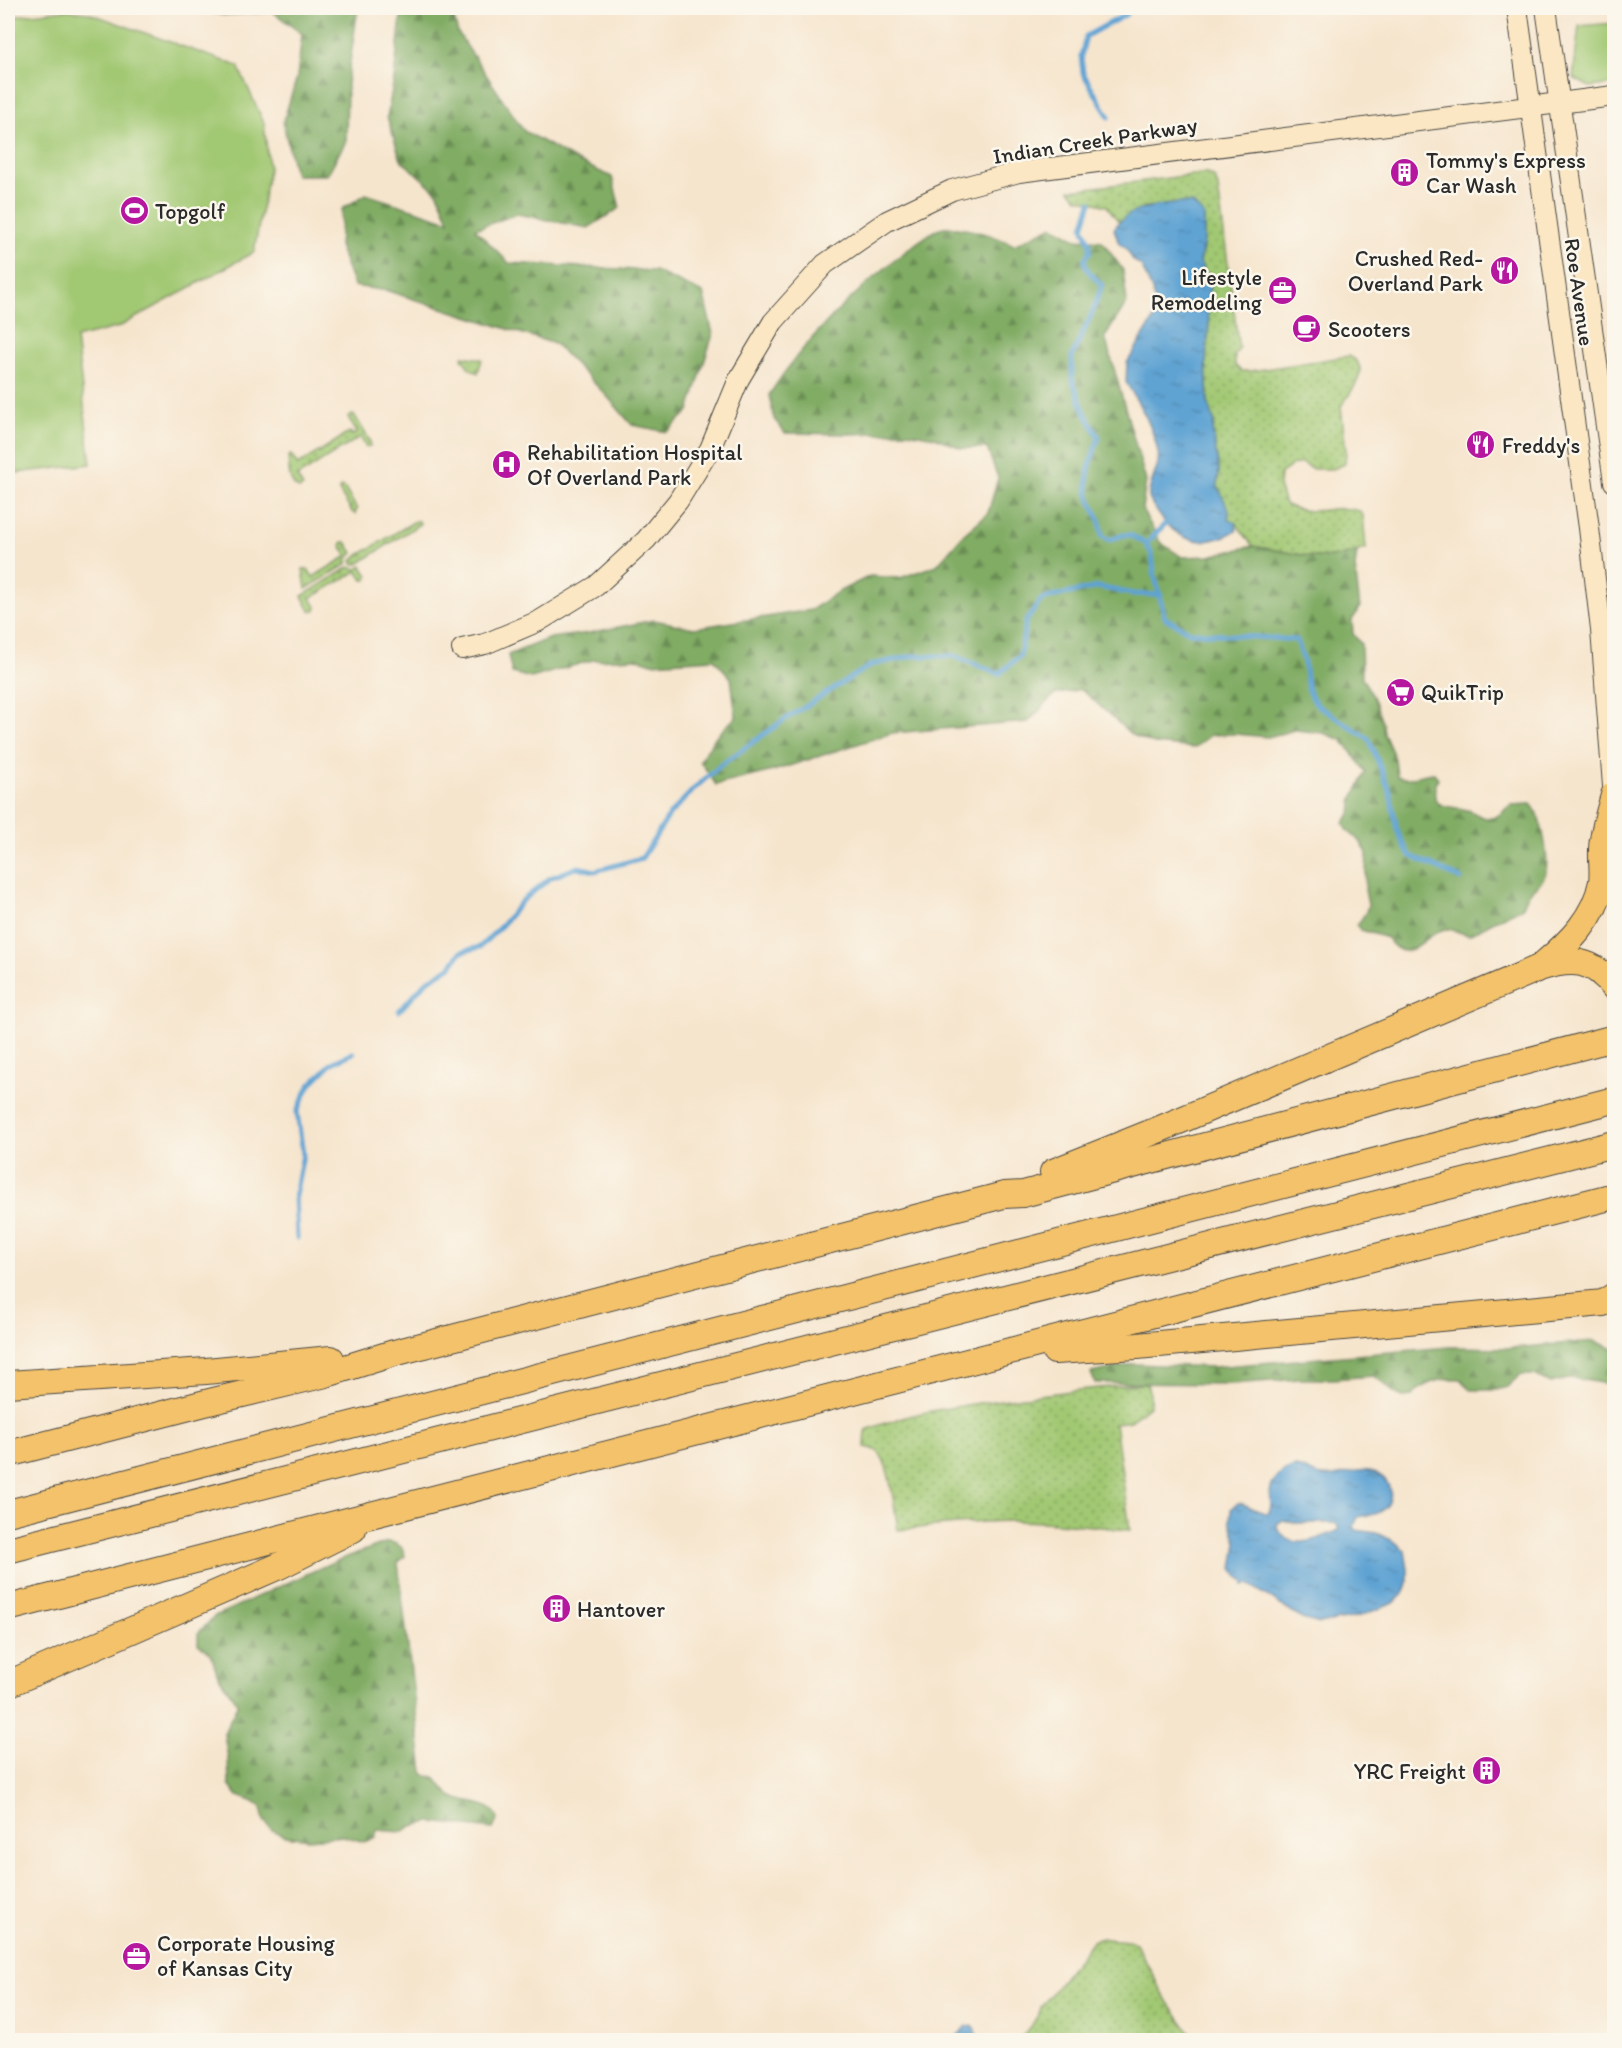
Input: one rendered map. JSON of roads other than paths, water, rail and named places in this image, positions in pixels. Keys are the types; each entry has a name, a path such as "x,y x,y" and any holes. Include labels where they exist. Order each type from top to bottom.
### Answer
{"highway":[{"path":"1539,968 1570,942 1587,919 1598,896 1602,882 1602,842 1614,797"},
{"path":"1004,1195 1019,1186 1539,968 1568,960 1582,962 1605,975 1614,987"},
{"path":"8,1454 326,1374 394,1353 1004,1195 1023,1194 1614,1038"},
{"path":"8,1513 1614,1100"},
{"path":"8,1550 1614,1144"},
{"path":"8,1608 401,1505 1614,1196"},
{"path":"983,1356 1137,1346 1610,1302"},
{"path":"8,1384 206,1371 394,1353"},
{"path":"8,1684 279,1566 401,1505"}],"street":[{"name":"Roe Avenue","path":"1517,8 1589,528 1601,630 1614,797"},
{"name":"Roe Avenue","path":"1546,8 1614,482"},
{"name":"Indian Creek Parkway","path":"462,649 485,644 539,621 596,586 646,540 678,501 710,449 739,379 773,322 825,264 887,221 952,190 1020,172 1614,96"}],"water":[{"path":"1179,203 1192,203 1204,215 1204,240 1200,262 1210,284 1206,360 1208,402 1214,421 1213,433 1219,471 1217,484 1229,511 1228,520 1235,522 1237,530 1226,536 1204,541 1184,537 1175,531 1166,523 1149,497 1150,486 1158,464 1158,452 1149,424 1126,382 1127,363 1154,319 1155,307 1153,293 1142,267 1119,243 1114,229 1126,216 1134,212"},
{"path":"1296,1467 1323,1476 1368,1471 1385,1479 1390,1490 1386,1507 1378,1513 1358,1517 1354,1526 1356,1530 1376,1533 1394,1541 1405,1551 1408,1583 1405,1592 1394,1603 1360,1616 1320,1624 1302,1619 1249,1584 1244,1585 1244,1581 1237,1576 1233,1569 1237,1542 1230,1521 1231,1509 1238,1503 1268,1513 1273,1484 1278,1476","holes":["1283,1520 1295,1523 1333,1523 1337,1524 1339,1530 1314,1540 1297,1542 1283,1535 1277,1527 1278,1523"]},
{"path":"966,2026 976,2029 977,2035 973,2040 954,2040"}],"waterway":[{"path":"1109,117 1083,73 1081,56 1086,36 1127,14 1130,8"},
{"path":"1091,202 1083,227 1090,244 1090,252 1085,258 1085,264 1089,272 1102,285 1093,311 1072,356 1072,379 1084,411 1099,437 1089,469 1087,485 1100,521 1102,536 1110,540 1130,535 1145,543 1152,554 1154,573 1165,618 1190,632 1297,640 1304,662 1308,691 1317,705 1369,739 1390,792 1397,830 1409,855 1461,879"},
{"path":"1146,544 1166,523"},
{"path":"399,1011 426,982 450,967 461,952 480,947 522,901 550,878 578,867 595,871 642,858 670,814 721,765 784,720 871,665 913,656 955,656 999,674 1020,656 1026,621 1042,599 1098,587 1133,594 1161,595"},
{"path":"297,1238 295,1196 303,1154 297,1112 309,1086 332,1063 353,1053"}],"place":[{"name":"Tommy's Express Car Wash","path":"1405,173"},
{"name":"Topgolf","path":"134,211"},
{"name":"Crushed Red- Overland Park","path":"1504,271"},
{"name":"Lifestyle Remodeling","path":"1283,290"},
{"name":"Scooters","path":"1307,329"},
{"name":"Freddy's","path":"1481,445"},
{"name":"Rehabilitation Hospital Of Overland Park","path":"506,465"},
{"name":"QuikTrip","path":"1400,692"},
{"name":"Hantover","path":"556,1609"},
{"name":"YRC Freight","path":"1487,1771"},
{"name":"Corporate Housing of Kansas City","path":"136,1956"}]}
